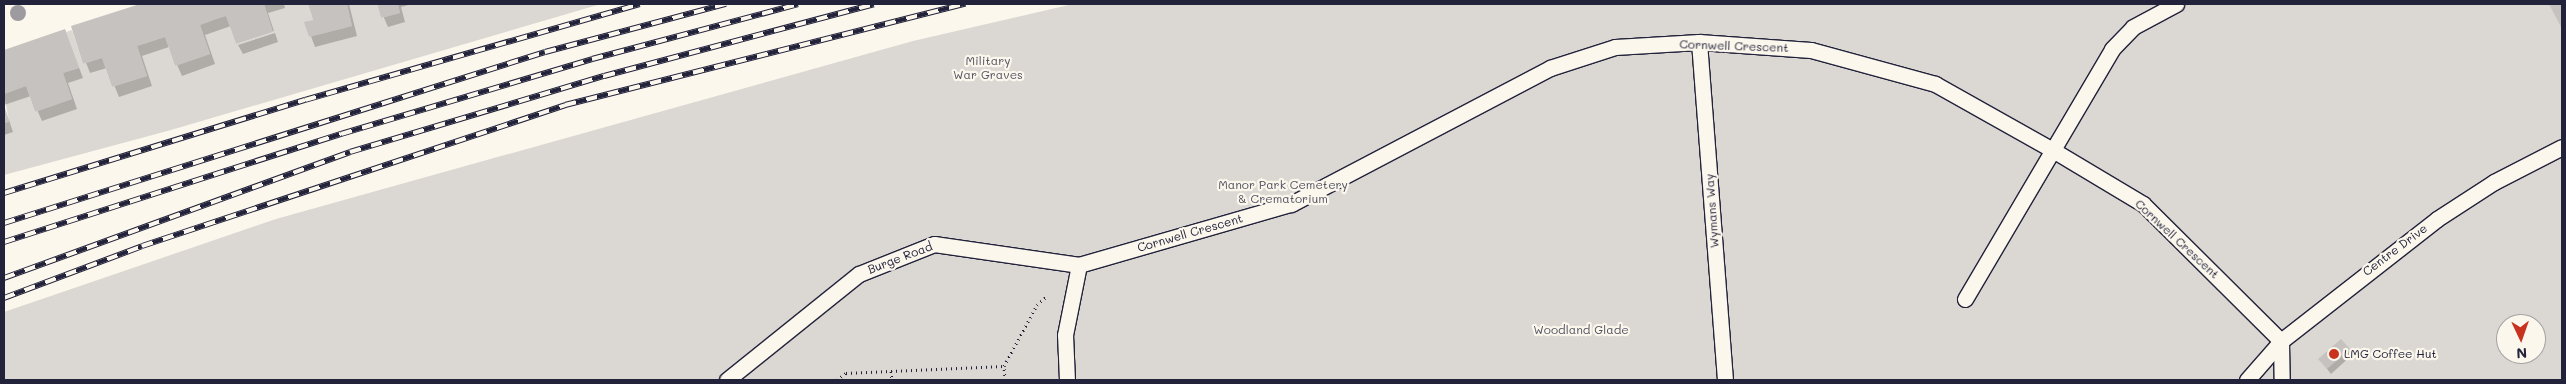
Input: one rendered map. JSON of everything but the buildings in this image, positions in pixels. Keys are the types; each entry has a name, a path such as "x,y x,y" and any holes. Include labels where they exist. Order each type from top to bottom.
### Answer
{"lane":[{"path":"1965,299 2051,149 2112,49 2133,27 2176,4"},
{"name":"Cornwell Crescent","path":"1079,266 1291,204 1550,68 1615,47 1699,42 1810,50 1936,84 2143,204 2281,340"},
{"name":"Wymans Way","path":"1699,42 1725,380"},
{"name":"Centre Drive","path":"2247,380 2281,340 2437,218 2494,182 2562,147"},
{"name":"Burge Road","path":"727,380 859,274 934,244 1079,266"},
{"path":"1067,380 1064,335 1079,266"},
{"path":"2281,340 2282,380"}],"path":[{"path":"1005,380 1004,366 1037,306 1079,266"},
{"path":"837,380 846,373 1004,366"},
{"path":"891,371 892,380"}],"green space":[{"path":"264,4 308,4 313,20 305,23 309,37 352,26 347,4 377,4 381,18 400,13 398,4 601,4 171,130 4,175 4,123 9,121 4,94 26,86 35,112 72,99 63,73 79,68 66,32 72,30 83,64 102,58 112,87 147,76 137,46 165,37 175,66 210,54 200,25 216,19 226,16 236,44 273,32"},
{"name":"Manor Park Cemetery & Crematorium","path":"1073,4 2562,4 2562,380 4,380 4,312 276,219 913,41"}],"railway":[{"path":"4,193 305,100 640,4"},
{"path":"4,223 545,52 726,4"},
{"path":"4,242 341,134 592,59 798,4"},
{"path":"4,278 350,152 604,76 874,4"},
{"path":"4,298 142,246 565,105 965,4"}],"place":[{"name":"LMG Coffee Hut","path":"2334,354"}],"park label":[{"name":"Military War Graves","path":"988,68"},
{"name":"Woodland Glade","path":"1581,330"}]}
